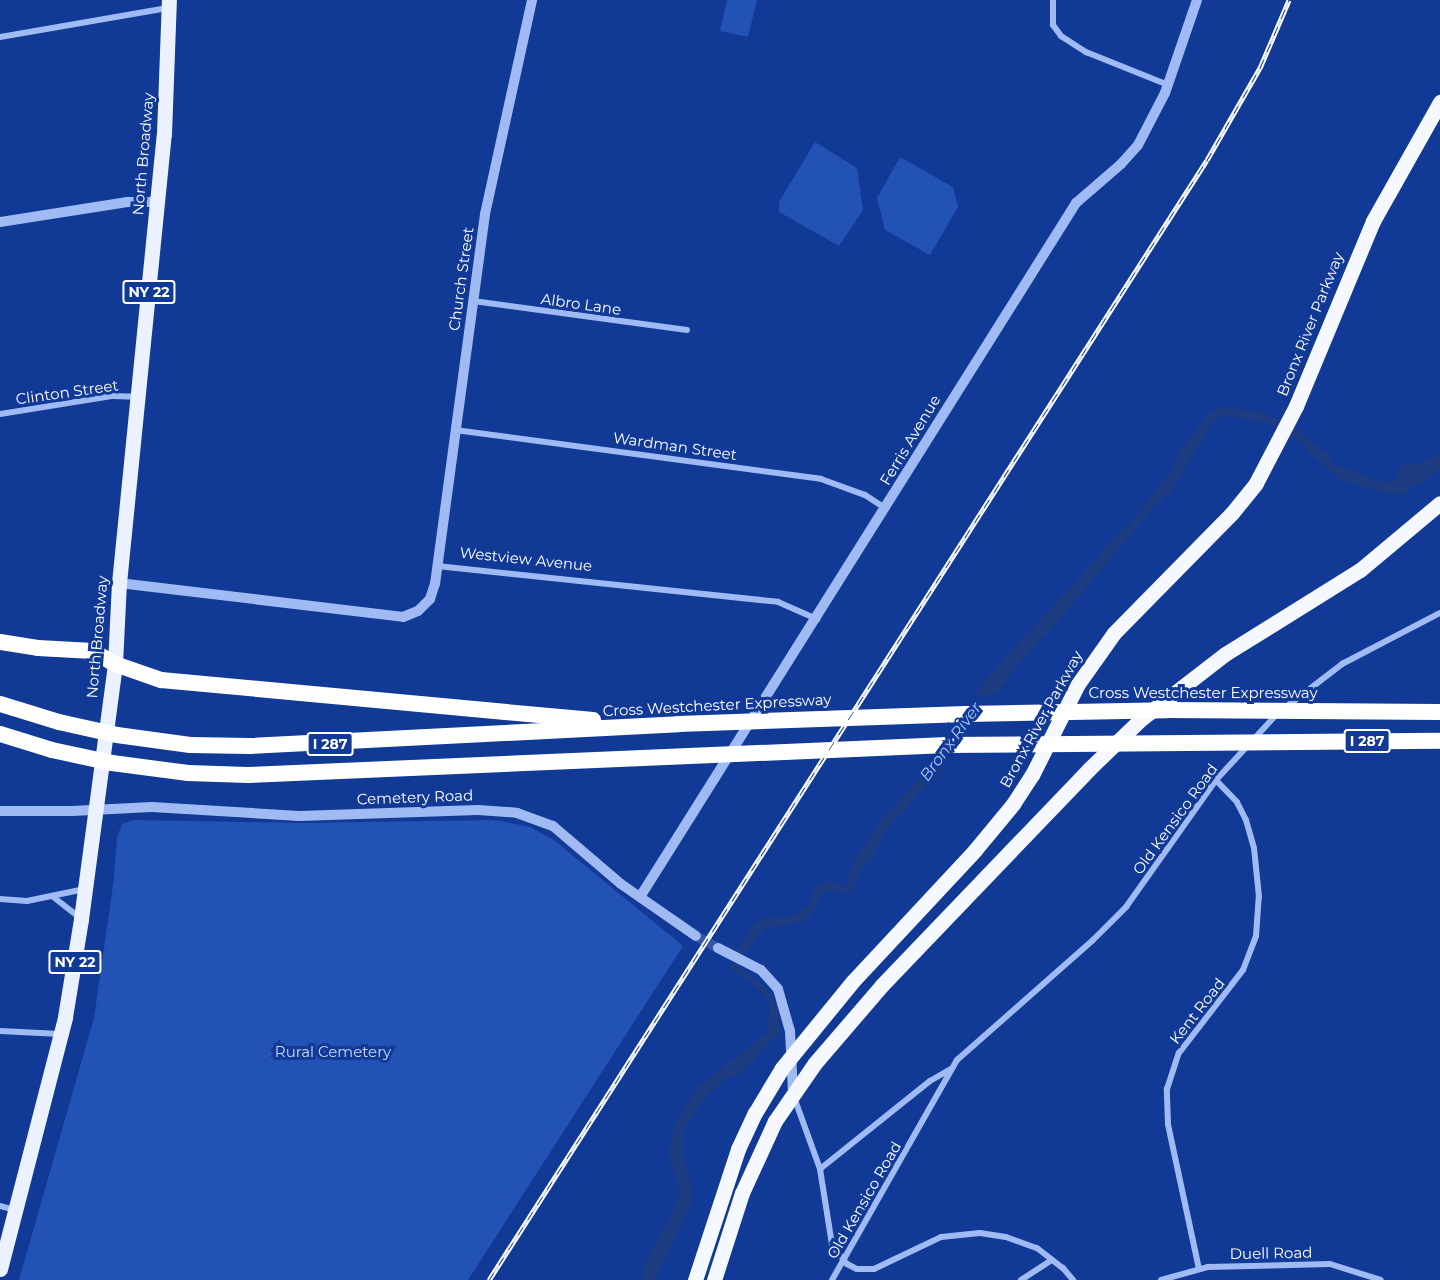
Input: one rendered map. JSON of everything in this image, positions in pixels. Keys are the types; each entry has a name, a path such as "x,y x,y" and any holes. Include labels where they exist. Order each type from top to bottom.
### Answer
{"highway":[{"name":"Bronx River Parkway","path":"695,1280 738,1149 759,1104 790,1057 867,966 1002,819 1032,775 1073,693 1095,658 1141,603 1238,505 1271,457 1296,406 1365,239 1401,168 1440,102"},
{"path":"714,1280 753,1165 793,1093 827,1047 869,999 1089,769 1141,719 1217,660 1360,570 1440,503"},
{"path":"0,642 38,648 93,651 114,664 161,680 553,718 671,725"},
{"name":"Cross Westchester Expressway","path":"0,704 59,723 117,735 181,744 230,746 351,743 671,725 1057,711 1440,712"},
{"name":"I 287","path":"0,734 52,750 112,763 170,771 228,775 969,744 1440,741"}],"main road":[{"name":"North Broadway","path":"0,1269 61,1034 81,919 96,810 114,664 158,202 164,134 169,4"}],"street":[{"name":"Church Street","path":"437,566 472,301 490,185 532,0"},
{"path":"1053,0 1053,25 1061,36 1086,52 1168,85"},
{"name":"Ferris Avenue","path":"640,897 817,619 930,432 1076,203 1131,154 1151,122 1168,85 1197,0"},
{"path":"0,37 169,4"},
{"path":"0,222 127,202 158,202"},
{"name":"Albro Lane","path":"472,301 687,330"},
{"name":"Clinton Street","path":"0,414 112,396 138,397"},
{"name":"Wardman Street","path":"455,429 821,479 866,495 886,508"},
{"path":"120,583 305,608 403,617 418,611 430,599 437,566"},
{"name":"Westview Avenue","path":"437,566 778,602 817,619"},
{"name":"Old Kensico Road","path":"832,1280 951,1069 963,1053 1085,948 1126,907 1216,780 1269,722 1310,686 1352,658 1440,613"},
{"name":"Kent Road","path":"1199,1269 1168,1124 1167,1089 1179,1053 1243,970 1256,936 1258,897 1254,849 1246,820 1237,802 1216,780"},
{"name":"Cemetery Road","path":"0,811 152,807 300,816 478,810 517,813 553,826 640,897 696,936"},
{"path":"0,898 27,901 85,889"},
{"path":"52,896 81,919"},
{"path":"723,951 769,976 778,989 790,1031 793,1093 820,1169 832,1245 843,1261 858,1269 874,1269 929,1241 970,1232 1014,1239 1037,1248 1074,1280"},
{"path":"0,1031 61,1034"},
{"name":"Old Kensico Road","path":"820,1169 930,1081 951,1069"},
{"path":"0,1206 16,1210"},
{"path":"1022,1280 1052,1260"},
{"name":"Duell Road","path":"1161,1280 1199,1269 1256,1264 1330,1264 1381,1280"}],"green space":[{"path":"727,0 757,0 748,37 720,31"},
{"path":"815,142 857,168 863,210 839,246 779,212 779,202"},
{"path":"900,157 953,187 958,207 930,255 885,230 877,198"},
{"name":"Rural Cemetery","path":"133,820 303,823 495,820 530,827 554,840 683,946 468,1280 19,1280 94,1018 114,878 117,837 122,824"}],"water":[{"name":"Bronx River","path":"1220,406 1265,413 1300,430 1306,438 1329,454 1333,464 1381,482 1396,482 1397,470 1403,464 1416,465 1440,453 1440,469 1424,483 1417,483 1402,495 1385,493 1343,481 1314,458 1301,442 1269,424 1222,415 1213,424 1170,493 1152,509 1064,615 1018,664 937,779 925,787 884,833 874,855 862,868 851,893 829,891 821,896 812,914 804,922 765,929 744,952 740,967 764,986 776,1003 779,1033 740,1075 727,1078 711,1091 684,1129 684,1160 692,1188 691,1204 655,1280 641,1280 645,1262 672,1215 680,1191 669,1159 669,1145 676,1121 698,1086 767,1033 770,1006 766,997 745,978 730,970 736,951 753,926 762,918 794,916 809,905 815,888 826,881 832,881 845,888 853,862 883,817 934,763 985,680 1099,556 1114,536 1130,524 1172,469 1179,452 1209,413"}],"pier":[{"path":"998,695 951,765 927,766 972,696"}],"tunnel":[{"path":"696,936 718,948"}],"railway":[{"path":"489,1280 1207,160 1260,68 1289,0"}]}
